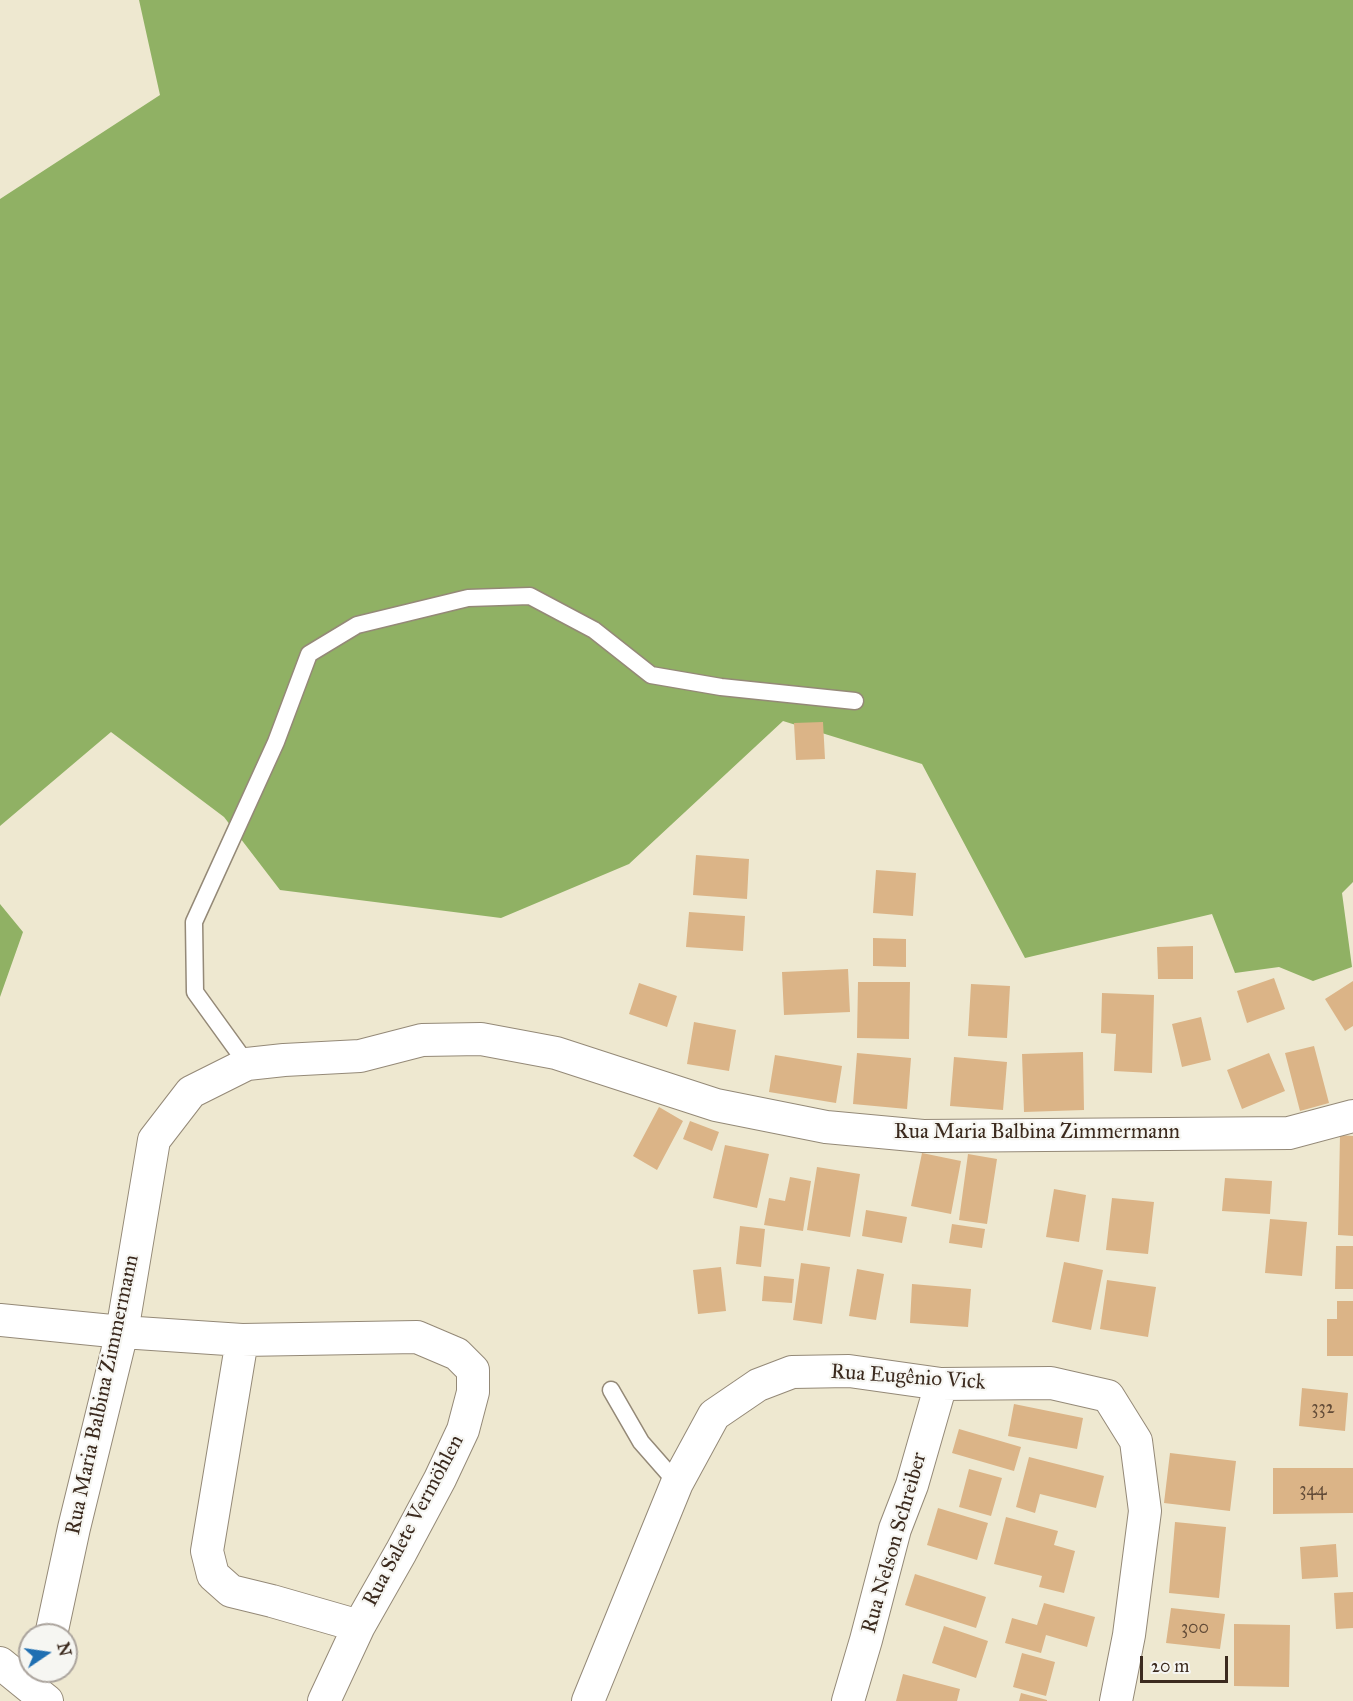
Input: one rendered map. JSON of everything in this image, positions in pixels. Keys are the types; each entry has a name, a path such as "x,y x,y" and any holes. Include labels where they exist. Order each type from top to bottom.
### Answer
{"street":[{"name":"Rua Maria Balbina Zimmermann","path":"54,1623 74,1528 122,1332 154,1140 191,1092 247,1064 360,1056 422,1040 481,1039 556,1053 716,1105 826,1127 923,1136 1289,1133 1353,1116"},
{"name":"Rua Salete Vermöhlen","path":"0,1320 122,1332 242,1340 417,1337 457,1354 472,1370 473,1392 463,1430 401,1552 358,1626 324,1701"},
{"path":"242,1340 207,1551 213,1575 231,1591 358,1626"},
{"name":"Rua Eugênio Vick","path":"588,1701 677,1483 714,1415 758,1385 792,1372 849,1371 941,1384 1051,1383 1108,1396 1136,1441 1145,1511 1130,1635 1116,1701"},
{"name":"Rua Nelson Schreiber","path":"848,1701 895,1529 912,1485 941,1384"},
{"path":"0,1663 41,1688"}],"lane":[{"path":"247,1064 195,992 194,922 276,742 309,654 357,625 468,598 530,596 594,630 651,675 721,687 855,701"},
{"path":"611,1390 641,1442 677,1483"}],"green space":[{"path":"139,0 1353,0 1353,882 1342,893 1352,967 1313,981 1279,967 1235,973 1212,914 1025,958 922,764 783,721 629,864 501,918 280,890 224,817 111,732 0,826 0,199 160,95"},
{"path":"0,904 23,932 0,997"}],"building":[{"path":"823,722 825,759 796,760 794,723"},
{"path":"696,855 749,859 747,899 693,895"},
{"path":"876,870 916,873 913,916 873,913"},
{"path":"689,912 745,916 743,951 686,947"},
{"path":"873,938 906,939 906,967 873,966"},
{"path":"1193,946 1193,979 1158,979 1157,947"},
{"path":"848,969 850,1012 784,1015 782,972"},
{"path":"1274,978 1285,1009 1247,1023 1237,991"},
{"path":"1353,981 1353,1026 1345,1031 1325,999"},
{"path":"858,982 910,982 909,1039 857,1038"},
{"path":"639,983 677,996 667,1027 629,1014"},
{"path":"971,984 1010,986 1007,1038 968,1036"},
{"path":"1102,993 1154,995 1152,1073 1114,1071 1116,1034 1101,1033"},
{"path":"1201,1017 1211,1060 1182,1067 1172,1024"},
{"path":"694,1022 736,1030 729,1071 687,1064"},
{"path":"1314,1046 1329,1103 1300,1111 1285,1053"},
{"path":"1083,1052 1084,1110 1024,1112 1022,1054"},
{"path":"857,1053 911,1058 907,1109 853,1104"},
{"path":"1269,1053 1285,1091 1242,1109 1227,1070"},
{"path":"775,1055 842,1066 836,1103 769,1092"},
{"path":"954,1057 1007,1062 1003,1110 950,1106"},
{"path":"659,1107 683,1121 657,1170 633,1156"},
{"path":"690,1121 719,1132 712,1151 683,1139"},
{"path":"1340,1135 1353,1136 1353,1236 1338,1235"},
{"path":"725,1145 769,1154 757,1208 713,1198"},
{"path":"922,1153 961,1161 951,1214 911,1206"},
{"path":"968,1154 997,1159 987,1224 959,1220"},
{"path":"817,1167 860,1174 850,1237 807,1230"},
{"path":"790,1177 811,1181 803,1231 764,1225 769,1198 785,1201"},
{"path":"1225,1178 1272,1181 1270,1214 1222,1211"},
{"path":"1054,1189 1086,1195 1079,1242 1046,1237"},
{"path":"1112,1198 1154,1202 1148,1254 1106,1250"},
{"path":"866,1210 907,1217 902,1243 862,1236"},
{"path":"1270,1219 1307,1222 1302,1276 1265,1273"},
{"path":"952,1224 985,1229 982,1248 949,1243"},
{"path":"740,1226 765,1229 761,1267 736,1264"},
{"path":"1336,1246 1353,1246 1353,1289 1335,1289"},
{"path":"1064,1262 1103,1270 1091,1330 1052,1322"},
{"path":"801,1263 830,1267 822,1324 793,1320"},
{"path":"721,1267 726,1311 698,1314 693,1270"},
{"path":"857,1269 884,1274 876,1320 849,1316"},
{"path":"764,1276 794,1279 792,1303 762,1301"},
{"path":"1107,1280 1156,1287 1148,1337 1100,1329"},
{"path":"912,1284 971,1289 968,1327 910,1323"},
{"path":"1337,1301 1353,1301 1353,1356 1327,1356 1327,1319 1337,1319"},
{"path":"1302,1388 1348,1393 1345,1431 1299,1426"},
{"path":"1014,1404 1083,1418 1077,1449 1008,1436"},
{"path":"959,1429 1021,1447 1014,1471 952,1453"},
{"path":"1170,1453 1236,1461 1230,1511 1164,1503"},
{"path":"1029,1457 1104,1476 1096,1508 1040,1494 1035,1513 1016,1507"},
{"path":"1273,1468 1353,1468 1353,1513 1273,1514"},
{"path":"969,1469 1002,1478 991,1516 959,1507"},
{"path":"938,1508 988,1523 977,1560 927,1545"},
{"path":"1006,1517 1058,1531 1054,1545 1075,1551 1064,1593 1039,1587 1042,1576 994,1564"},
{"path":"1175,1522 1226,1527 1219,1598 1169,1593"},
{"path":"1336,1544 1338,1577 1302,1579 1300,1547"},
{"path":"915,1574 986,1597 976,1628 905,1605"},
{"path":"1353,1592 1353,1628 1336,1629 1334,1593"},
{"path":"1044,1603 1095,1617 1087,1647 1046,1635 1041,1653 1005,1643 1012,1618 1037,1625"},
{"path":"1171,1608 1225,1614 1220,1649 1166,1643"},
{"path":"1234,1624 1290,1625 1289,1687 1234,1686"},
{"path":"944,1626 988,1641 976,1678 932,1663"},
{"path":"1022,1653 1055,1662 1046,1696 1013,1687"},
{"path":"903,1674 960,1689 957,1701 896,1701"},
{"path":"1021,1693 1047,1700 1047,1701 1019,1701"}]}
